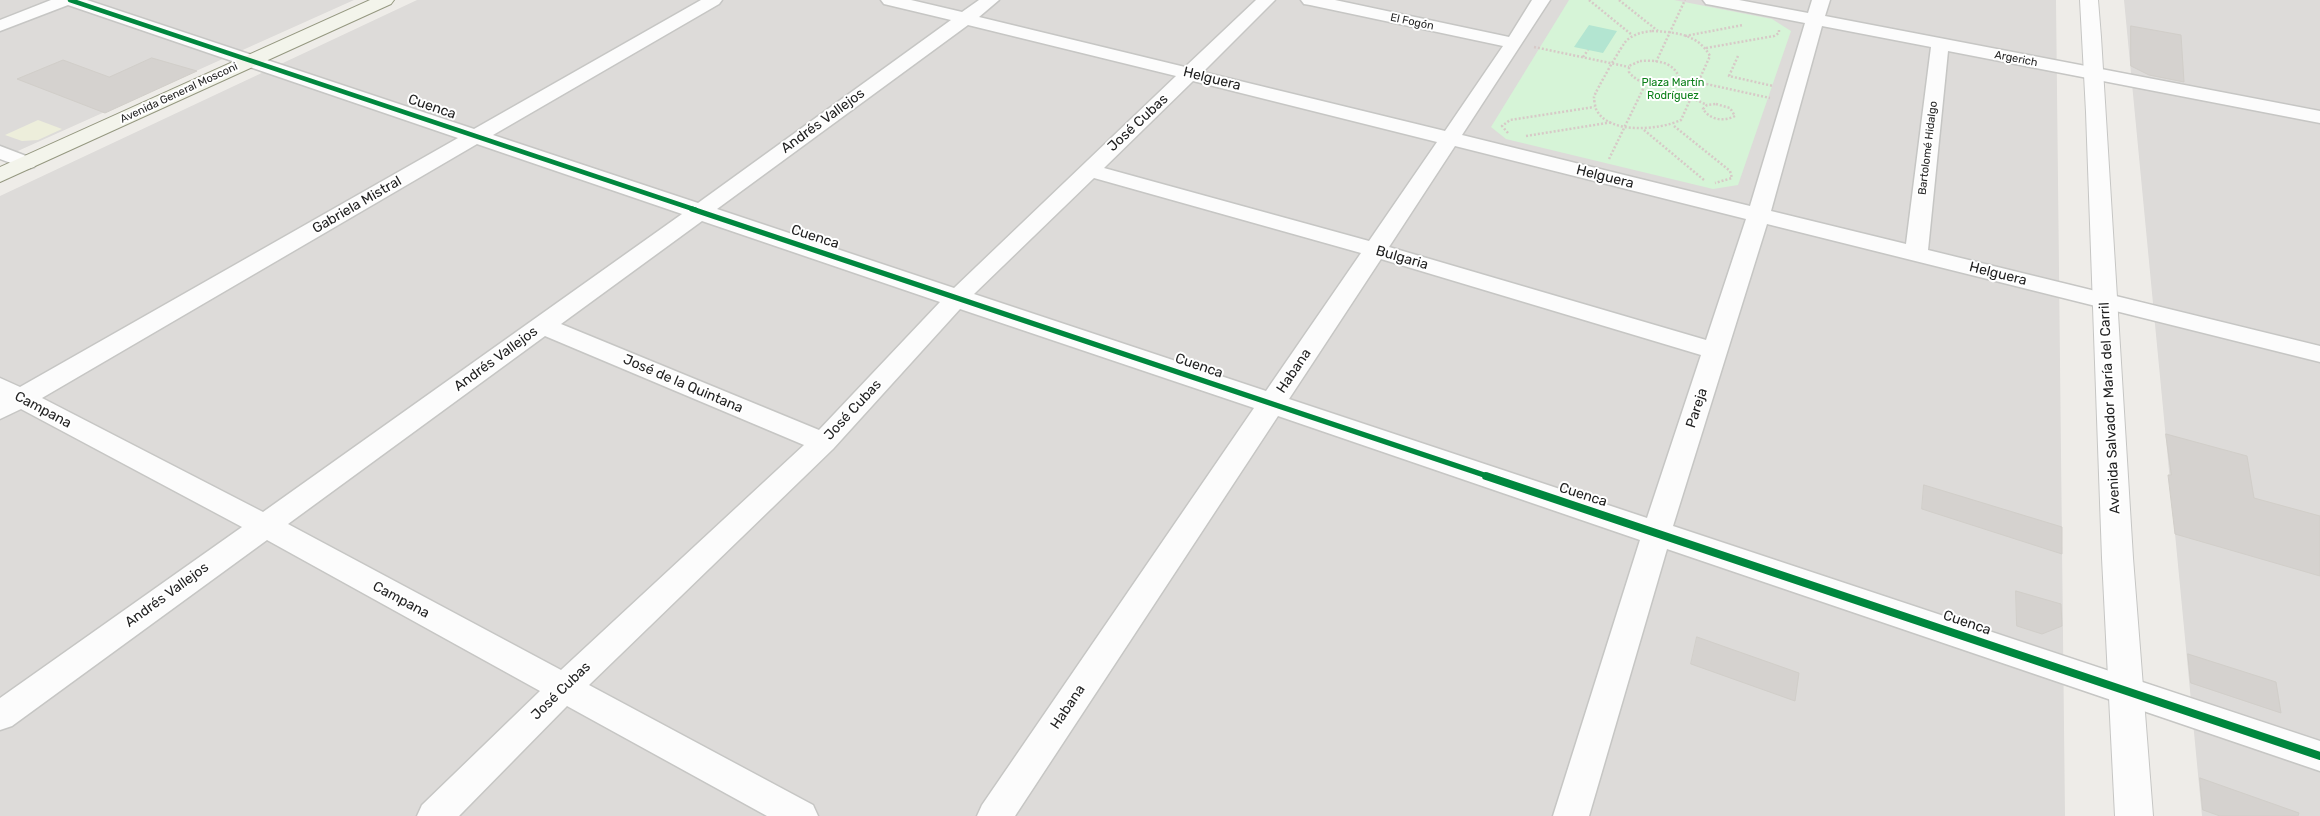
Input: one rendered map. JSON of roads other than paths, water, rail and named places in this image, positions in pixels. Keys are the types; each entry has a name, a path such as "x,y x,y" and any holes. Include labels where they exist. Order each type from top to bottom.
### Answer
{"main road":[{"name":"Avenida General Mosconi","path":"0,175 385,0"}],"street":[{"path":"0,26 66,0"},
{"name":"Cuenca","path":"70,0 2320,756"},
{"name":"Gabriela Mistral","path":"7,398 478,136 713,0"},
{"name":"Helguera","path":"890,0 2320,354"},
{"name":"Andrés Vallejos","path":"0,716 543,326 990,0"},
{"name":"José Cubas","path":"435,816 564,688 823,442 958,298 1088,170 1191,74 1266,0"},
{"name":"El Fogón","path":"1310,0 1514,43"},
{"name":"Habana","path":"996,816 1541,0"},
{"name":"Argerich","path":"1712,0 1818,10 1940,44 2320,117"},
{"name":"Avenida Salvador María del Carril","path":"2089,0 2096,75 2104,300 2124,690 2134,816"},
{"name":"Pareja","path":"1571,816 1657,532 1759,214 1818,10"},
{"name":"Bartolomé Hidalgo","path":"1916,253 1940,44"},
{"path":"0,152 27,163"},
{"name":"Bulgaria","path":"1088,170 1375,250 1716,351"},
{"name":"José de la Quintana","path":"543,326 823,442"},
{"name":"Campana","path":"7,398 264,526 800,816"}],"park label":[{"name":"Plaza Martín Rodríguez","path":"1673,89"}]}
